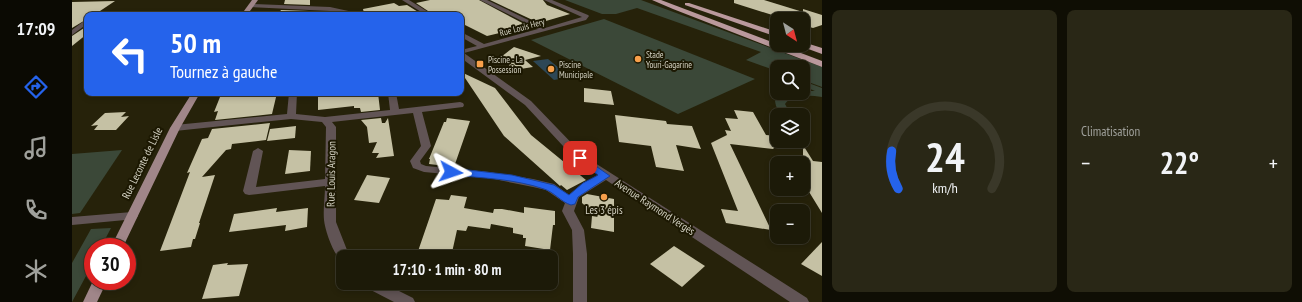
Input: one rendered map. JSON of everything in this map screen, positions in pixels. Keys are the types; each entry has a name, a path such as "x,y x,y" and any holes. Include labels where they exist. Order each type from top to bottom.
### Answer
{"highway":[{"path":"654,0 676,4 770,33"},
{"path":"676,4 770,42"},
{"path":"676,4 822,63"},
{"path":"810,47 822,51"},
{"path":"794,52 822,63"}],"main road":[{"path":"246,12 253,3"},
{"name":"Rue Leconte de Lisle","path":"121,238 175,128 194,96"},
{"path":"90,302 96,290"}],"street":[{"path":"404,0 425,12"},
{"path":"483,0 545,30"},
{"name":"Rue Louis Hery","path":"464,52 584,19 586,16 547,0"},
{"path":"253,3 270,3 350,12"},
{"path":"72,23 84,22"},
{"path":"72,33 84,24"},
{"path":"464,36 483,46"},
{"name":"Avenue Raymond Vergès","path":"464,55 523,99 580,158 605,176 802,302"},
{"path":"291,116 293,96"},
{"path":"392,96 395,113"},
{"path":"175,128 291,116 325,120 417,111 460,105"},
{"path":"417,111 426,146 415,161 417,166 424,169 489,175 533,183 550,188 571,202"},
{"name":"Rue Louis Aragon","path":"325,120 331,127 330,222 340,250"},
{"path":"258,151 249,191 331,182"},
{"path":"580,302 580,254 578,230 568,211 574,195 605,176"},
{"path":"72,221 132,216"},
{"path":"384,290 408,302"}],"green space":[{"path":"565,0 641,0 770,48 770,52 781,52 803,60 770,60 770,69 746,60 761,52 637,8 616,14 602,14"},
{"name":"Stade Youri-Gagarine","path":"604,19 755,79 678,114 531,40"},
{"path":"810,63 822,67 822,87 810,83"},
{"path":"810,84 822,88 822,97 810,95 810,91 815,91 810,89"},
{"path":"788,100 785,104 787,108 777,108 775,101"},
{"path":"122,150 80,213 72,214 72,154"},
{"path":"111,228 106,238 86,238 91,229"},
{"path":"84,242 84,280 72,302 72,263"}],"water":[{"name":"Piscine Municipale","path":"548,59 570,77 554,80 533,61"}],"building":[{"path":"285,0 310,0 310,5 284,4"},
{"path":"430,0 479,0 528,26 487,36 464,24 464,12 430,12 416,3"},
{"path":"490,0 543,0 547,5 570,14 539,23"},
{"path":"734,0 764,0 803,12 770,12 770,14 734,3"},
{"path":"115,1 100,11 115,11 84,12 84,21 72,28 72,2"},
{"path":"394,3 399,6 407,5 418,12 364,12 363,9"},
{"path":"803,9 822,15 822,25 813,28 810,27 810,12 803,12"},
{"path":"281,10 309,11 309,12 280,12"},
{"path":"84,28 84,36 72,46 72,36"},
{"path":"514,47 541,56 525,60 533,67 514,70 501,57"},
{"path":"464,73 495,88 531,135 586,180 567,190 561,185 560,186 504,136 464,76"},
{"path":"584,88 611,91 614,105 584,102"},
{"path":"276,96 272,114 215,120 218,111 214,112 220,97"},
{"path":"318,96 378,96 380,110 361,112 360,108 354,108 354,106 318,110"},
{"path":"734,110 753,112 766,135 770,135 770,148 774,148 773,149 730,144 770,230 726,223 721,209 738,211 711,143 727,135 725,130 731,131 725,118 738,119"},
{"path":"126,112 121,117 129,116 116,130 94,130 98,125 91,126 105,113"},
{"path":"615,115 666,121 667,124 692,126 701,149 676,145 684,171 656,167 651,146 619,142"},
{"path":"381,118 382,123 385,123 388,118 394,156 376,158 379,153 372,153 377,142 369,143 367,127 361,120"},
{"path":"447,118 470,121 454,167 429,164 429,159"},
{"path":"270,123 266,140 232,144 231,149 226,150 202,177 215,175 195,239 193,239 191,247 160,251 190,172 187,173 202,139 208,138 212,129"},
{"path":"296,126 295,138 267,141 270,129"},
{"path":"803,148 805,148 810,156 803,156"},
{"path":"289,150 311,151 310,171 285,174"},
{"path":"810,156 813,161 822,162 822,213 810,193"},
{"path":"367,175 390,178 379,203 354,200"},
{"path":"587,194 614,199 614,232 591,228 592,216 598,217 582,203 582,197"},
{"path":"451,195 467,197 464,208 493,213 494,209 502,209 524,213 524,207 555,211 555,225 553,225 550,250 525,246 526,238 523,238 523,235 513,233 513,228 491,224 490,229 468,226 466,231 457,230 453,250 418,250 436,199 449,200"},
{"path":"277,208 276,212 308,208 307,227 285,231 286,225 229,232 234,214"},
{"path":"822,242 822,276 801,264"},
{"path":"674,246 705,266 682,287 650,264"},
{"path":"228,263 227,265 248,264 239,296 202,299 213,265"}],"place":[{"name":"Stade Youri-Gagarine","path":"638,59"},
{"name":"Piscine - La Possession","path":"480,64"},
{"name":"Piscine Municipale","path":"551,69"},
{"name":"Les 3 épis","path":"604,197"}],"route":[{"path":"451,172 512,178 533,183 550,188 571,202 574,195 605,176 580,158"}]}
